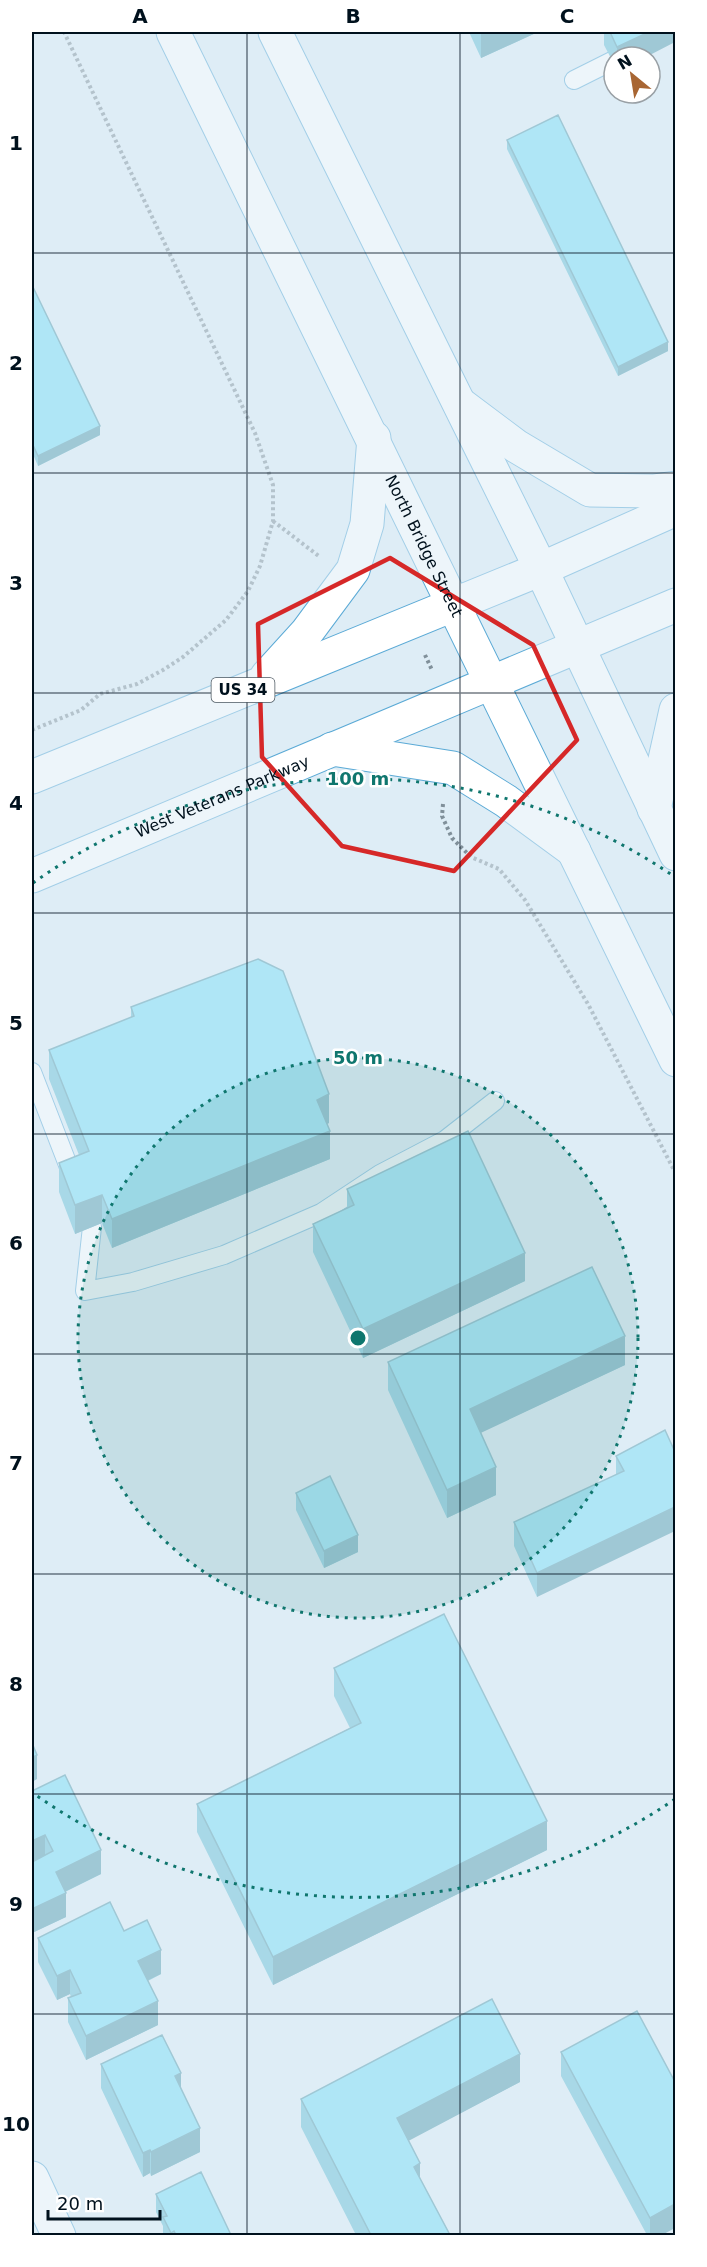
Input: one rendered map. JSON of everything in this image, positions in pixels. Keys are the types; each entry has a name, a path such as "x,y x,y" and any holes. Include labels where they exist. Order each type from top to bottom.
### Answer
{"main road":[{"name":"North Bridge Street","path":"173,32 374,438 675,1060"},
{"path":"275,32 541,569 576,648 675,854"},
{"path":"460,404 516,446 590,490 653,491 675,488"},
{"path":"262,682 307,632 353,570 367,524 374,438"},
{"name":"US 34","path":"32,777 541,569 675,509"},
{"name":"West Veterans Parkway","path":"32,876 675,605"},
{"path":"654,809 675,710"},
{"path":"332,749 453,768 506,801 574,851"},
{"path":"32,2178 60,2235"}],"lane":[{"path":"574,80 602,66"},
{"path":"32,1072 75,1185"},
{"path":"92,1227 85,1291 133,1282 224,1255 321,1213 380,1174 445,1140 495,1101"}],"path":[{"path":"32,730 81,710 100,694 138,684 163,670 201,643 226,620 248,591 260,566 273,521 273,485 255,433 64,32"},
{"path":"273,521 325,560"},
{"path":"409,622 447,701"},
{"path":"444,800 442,816 453,838 471,857 499,869 525,900 604,1032 675,1174"}],"highlighted area":[{"path":"390,558 533,645 577,740 454,871 342,846 262,757 258,624"}],"building":[{"path":"610,32 649,32 621,45 616,45"},
{"path":"558,115 668,342 618,367 507,140"},
{"path":"32,285 100,426 38,456 32,443"},
{"path":"258,959 283,971 329,1094 317,1100 330,1131 112,1219 102,1195 75,1205 59,1163 89,1151 49,1050 134,1016 131,1007"},
{"path":"468,1131 525,1253 363,1329 313,1224 354,1205 347,1189"},
{"path":"592,1267 625,1336 470,1409 496,1467 447,1490 388,1362"},
{"path":"665,1430 675,1452 675,1507 537,1573 514,1522 624,1471 616,1456"},
{"path":"330,1476 358,1535 324,1551 296,1493"},
{"path":"444,1614 547,1821 273,1957 197,1804 361,1723 334,1668"},
{"path":"32,1743 37,1755 32,1758"},
{"path":"65,1775 101,1850 56,1872 66,1893 32,1909 32,1862 53,1851 45,1835 32,1841 32,1791"},
{"path":"110,1902 124,1931 147,1920 161,1950 138,1961 158,2001 86,2036 68,1998 81,1993 70,1970 57,1976 38,1938"},
{"path":"492,1999 520,2054 397,2118 420,2163 414,2167 450,2235 371,2235 301,2099"},
{"path":"637,2011 675,2082 675,2204 650,2218 561,2052"},
{"path":"162,2035 181,2073 175,2076 200,2128 151,2152 150,2150 143,2153 101,2064"},
{"path":"201,2172 231,2235 176,2235 174,2231 171,2233 163,2217 167,2216 156,2194"}]}
